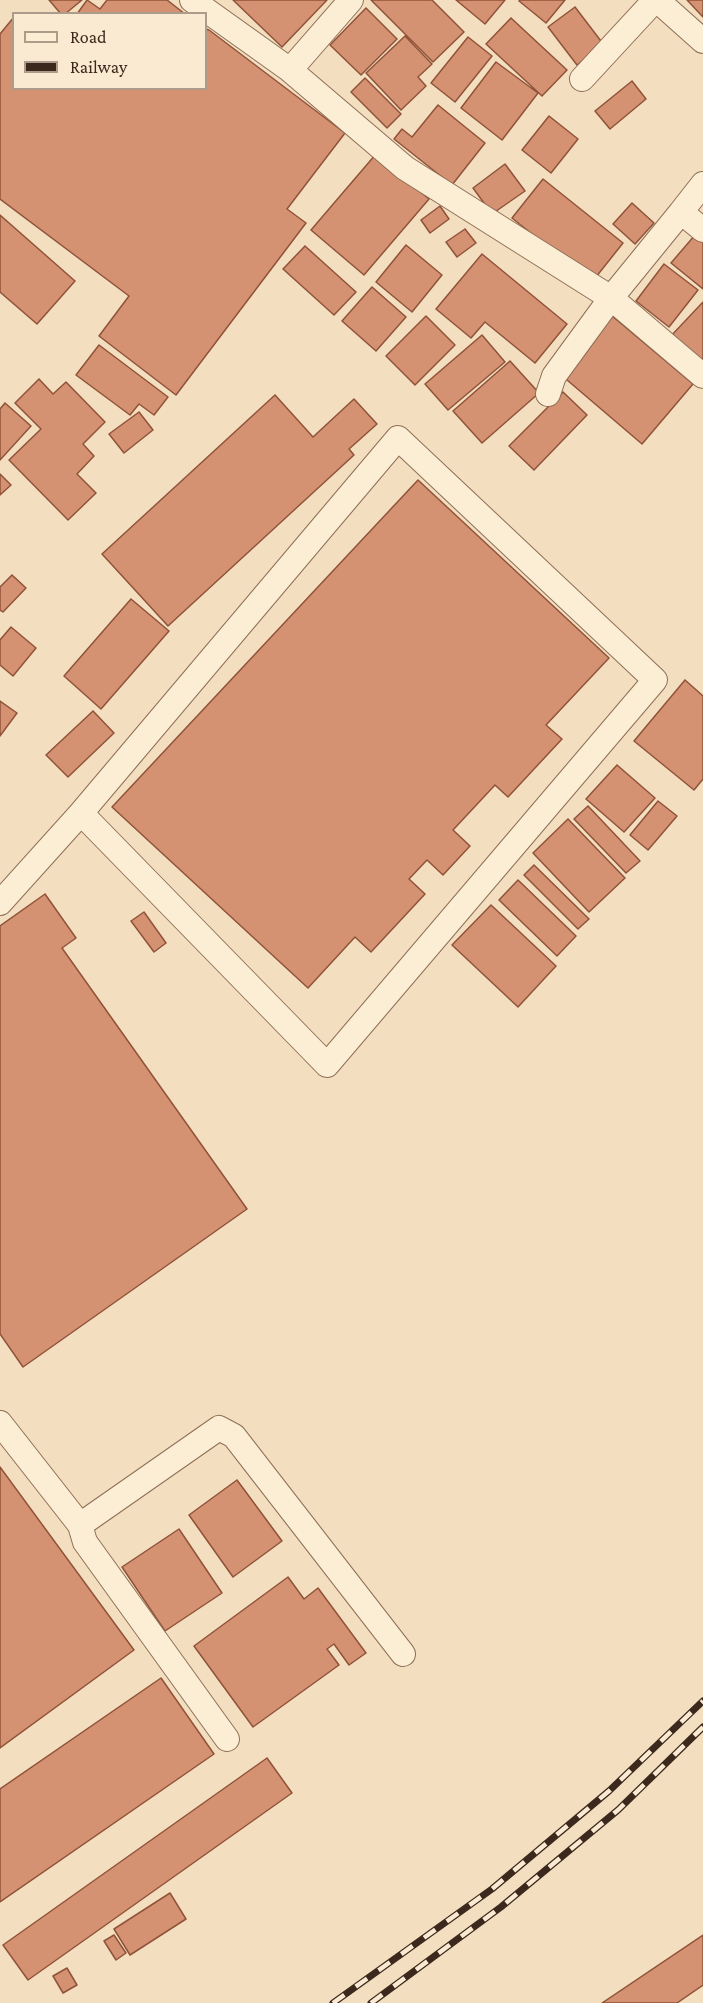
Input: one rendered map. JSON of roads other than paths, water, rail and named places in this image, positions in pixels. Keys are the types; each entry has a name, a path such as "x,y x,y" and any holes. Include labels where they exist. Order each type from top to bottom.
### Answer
{"street":[{"path":"192,0 290,70 405,168 611,298 703,376"},
{"path":"290,70 351,0"},
{"path":"582,79 656,0 703,41"},
{"path":"548,394 554,376 611,298 703,184"},
{"path":"681,212 703,230"},
{"path":"0,903 81,813 398,438 655,680 327,1065 81,813"},
{"path":"0,1423 80,1525 86,1542 227,1739"},
{"path":"80,1525 219,1428 234,1436 403,1654"}],"railway":[{"path":"333,2003 492,1889 609,1791 703,1701"},
{"path":"371,2003 501,1907 618,1810 703,1727"}]}
